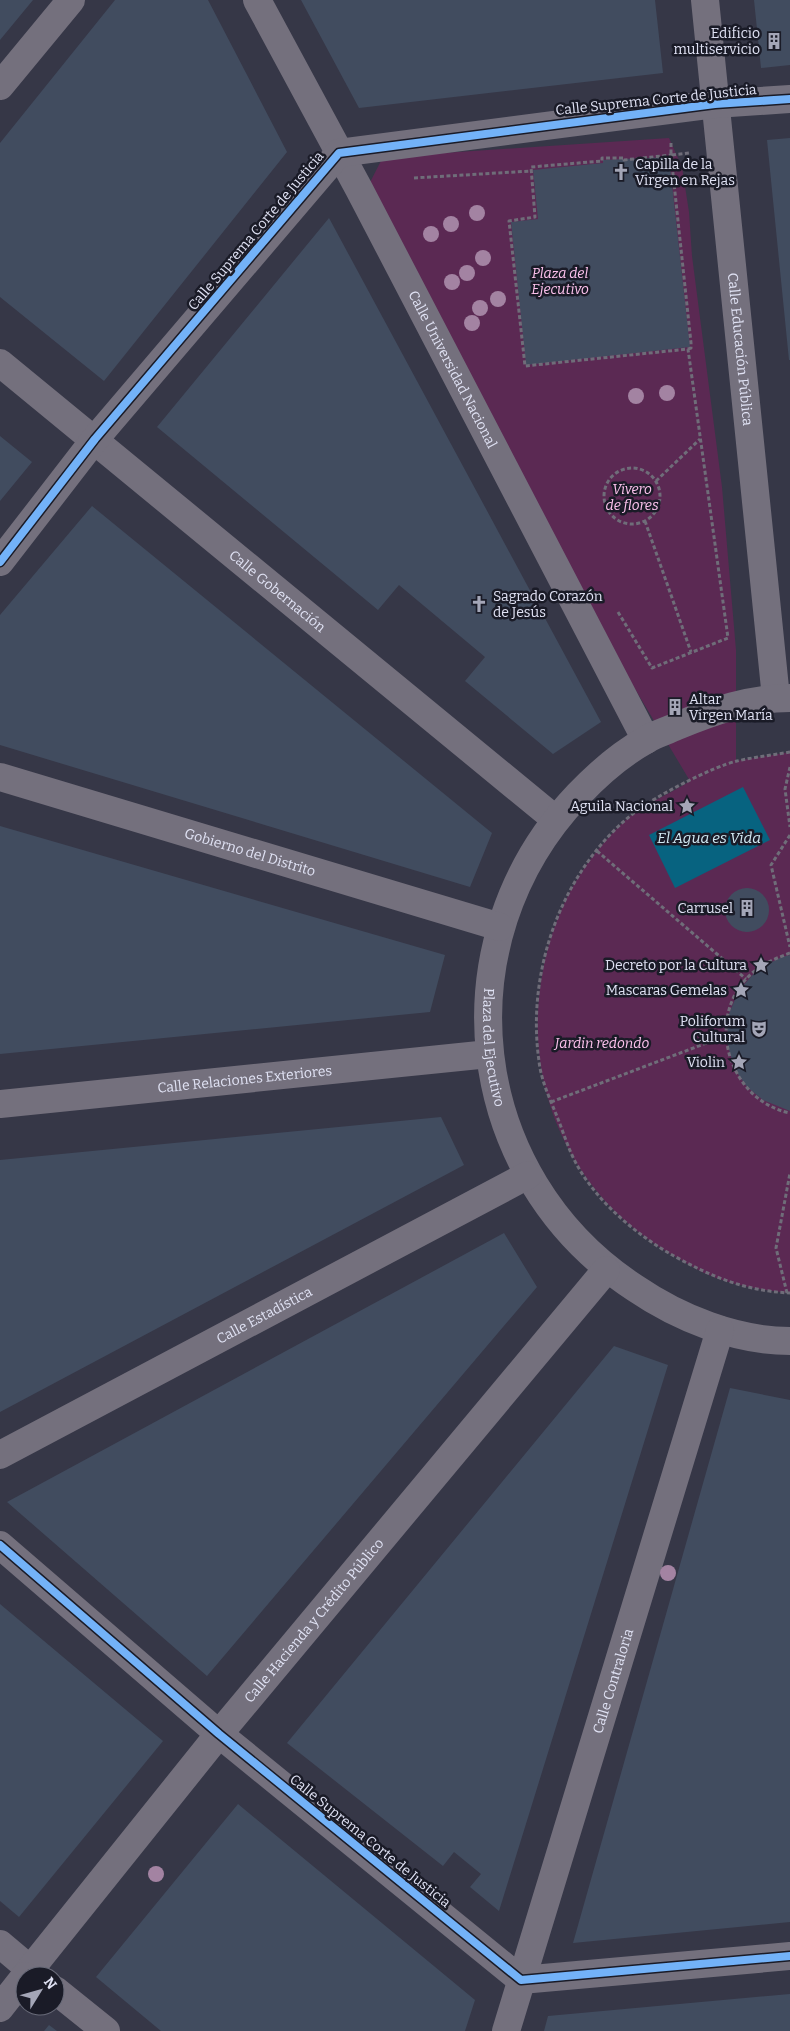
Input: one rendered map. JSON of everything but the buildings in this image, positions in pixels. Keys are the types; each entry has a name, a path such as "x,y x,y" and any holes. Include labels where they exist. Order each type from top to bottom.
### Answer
{"street":[{"path":"0,86 71,0"},
{"name":"Calle Universidad Nacional","path":"257,0 646,740"},
{"name":"Calle Educación Pública","path":"705,0 715,104 783,698"},
{"name":"Calle Suprema Corte de Justicia","path":"0,562 95,439 339,153 715,104 790,99"},
{"name":"Calle Gobernación","path":"0,362 555,819"},
{"name":"Plaza del Ejecutivo","path":"783,698 715,710 646,740 597,775 555,819 522,870 500,927 488,990 489,1054 502,1117 528,1176 563,1226 606,1270 660,1305 720,1330 790,1342"},
{"name":"Gobierno del Distrito","path":"0,777 500,927"},
{"name":"Calle Relaciones Exteriores","path":"0,1104 489,1054"},
{"name":"Calle Estadística","path":"0,1455 528,1176"},
{"name":"Calle Hacienda y Crédito Público","path":"36,1966 219,1734 606,1270"},
{"name":"Calle Contraloria","path":"506,2031 720,1330"},
{"name":"Calle Suprema Corte de Justicia","path":"0,1545 219,1734 522,1980"},
{"path":"0,1944 22,1966"},
{"path":"522,1980 790,1956"},
{"name":"Calle Hacienda y Crédito Público","path":"0,2008 15,1991"},
{"path":"65,1998 106,2031"}],"path":[{"path":"671,155 691,343 691,348 688,349 525,366 509,221 535,217 531,167 602,161 602,158 624,158 624,160 671,155"},
{"path":"404,178 531,171"},
{"path":"616,608 652,668 728,638 688,349"},
{"path":"656,481 701,439"},
{"path":"624,469 642,470 656,481 660,490 658,508 645,521 626,523 610,514 604,497 606,487 616,473 624,469"},
{"path":"645,521 691,652"},
{"path":"790,752 736,761 690,781 636,812 597,851 568,894 548,941 537,1001 539,1062 551,1102 577,1166 609,1206 647,1241 708,1275 751,1288 789,1293 776,1248 790,1173"},
{"path":"790,767 784,789 790,827"},
{"path":"790,834 771,865 790,947"},
{"path":"597,851 746,979"},
{"path":"790,954 759,967 746,979 735,996 730,1009 725,1036 732,1065 749,1090 764,1103 790,1113"},
{"path":"551,1102 725,1036"}],"green space":[{"name":"Plaza del Ejecutivo","path":"669,138 682,167 689,212 692,256 722,487 736,650 736,761 790,752 790,1293 749,1287 709,1275 676,1257 639,1233 608,1204 582,1172 562,1136 548,1097 539,1056 538,1014 543,970 556,922 570,892 587,864 626,819 690,781 549,545 364,194 383,157"}],"water":[{"name":"El Agua es Vida","path":"743,787 770,840 675,888 649,835"}],"cycle path":[{"path":"0,562 95,439 339,153 715,104 790,99"},
{"path":"0,1545 219,1734 521,1980 790,1956"}],"place":[{"name":"Edificio multiservicio","path":"774,41"},
{"name":"Capilla de la Virgen en Rejas","path":"621,172"},
{"name":"Sagrado Corazón de Jesús","path":"479,604"},
{"name":"Altar Virgen María","path":"675,707"},
{"name":"Aguila Nacional","path":"687,806"},
{"name":"Carrusel","path":"747,908"},
{"name":"Decreto por la Cultura","path":"761,965"},
{"name":"Mascaras Gemelas","path":"741,990"},
{"name":"Poliforum Cultural","path":"759,1029"},
{"name":"Violin","path":"739,1062"}],"park label":[{"name":"Vivero de flores","path":"632,498"},
{"name":"Jardin redondo","path":"602,1043"}]}
